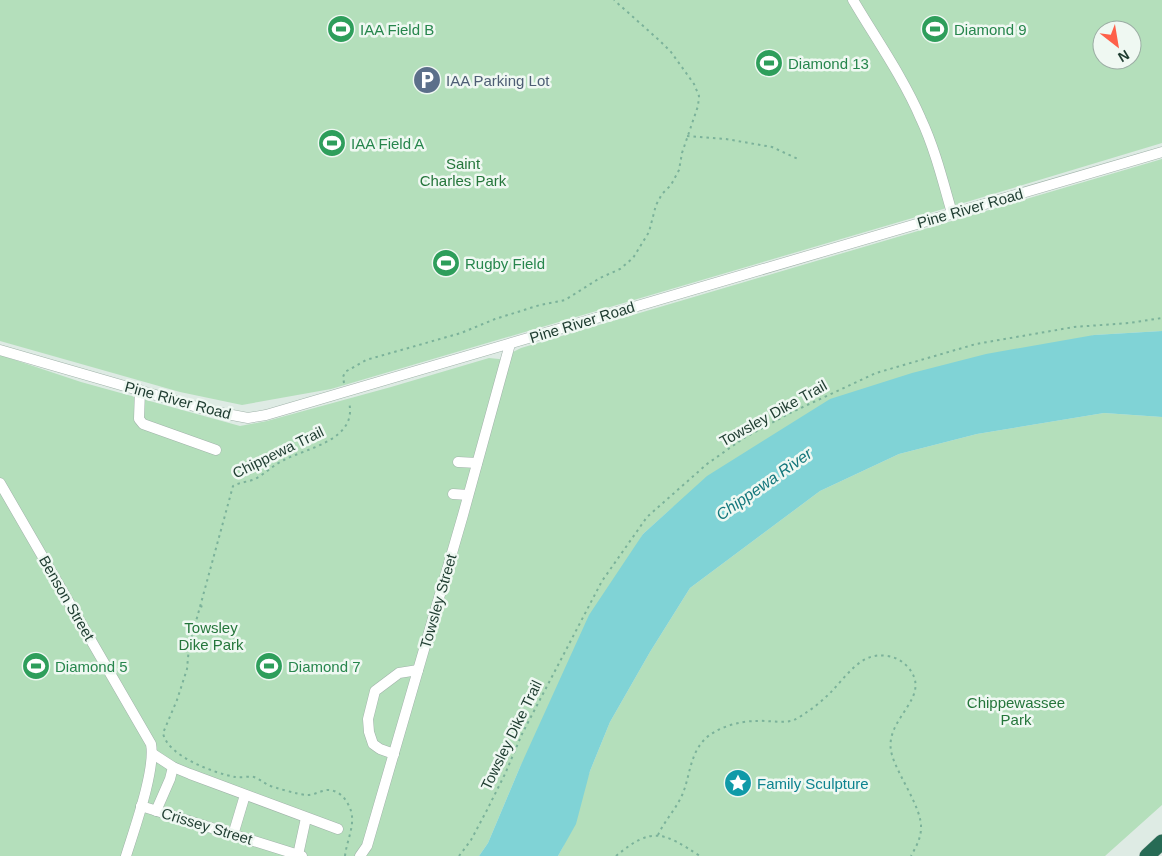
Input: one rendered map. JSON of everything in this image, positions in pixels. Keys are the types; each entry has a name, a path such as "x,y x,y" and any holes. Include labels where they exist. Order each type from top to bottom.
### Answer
{"highway":[{"path":"1147,856 1162,842"}],"street":[{"path":"853,0 922,120 952,213"},
{"name":"Pine River Road","path":"0,350 211,411 248,418 266,415 1162,152"},
{"name":"Towsley Street","path":"360,856 368,846 510,344"},
{"path":"140,390 139,419 143,424 216,450"},
{"path":"458,462 477,463"},
{"name":"Benson Street","path":"0,483 142,727 151,744 153,754"},
{"path":"453,494 468,495"},
{"path":"394,754 380,749 373,744 369,732 368,719 376,691 398,673 418,670"},
{"path":"126,856 141,806 153,754 173,767 338,830"},
{"path":"156,811 170,780 173,767"},
{"path":"233,835 245,795"},
{"name":"Crissey Street","path":"141,806 300,855"},
{"path":"300,855 306,818"}],"path":[{"name":"Chippewa Trail","path":"345,856 353,820 351,811 342,795 334,791 325,790 317,794 305,795 269,785 253,777 237,778 218,772 175,752 164,738 164,726 177,700 187,669 189,647 233,486 257,478 282,460 314,449 340,432 351,413 343,377 345,372 366,360 461,333 524,310 565,300 600,278 626,265 649,232 656,206 679,170 687,136 698,106 699,96 682,65 660,41 614,0"},
{"path":"687,136 726,139 772,147 800,160"},
{"name":"Towsley Dike Trail","path":"459,856 471,840 487,810 522,734 602,582 647,517 707,464 744,438 790,413 876,373 976,344 1074,326 1128,323 1162,318"},
{"path":"200,606 206,608"},
{"path":"658,835 683,792 695,752 704,739 718,730 733,725 755,721 778,722 793,720 828,695 857,664 870,656 882,655 896,657 906,664 914,676 915,688 911,702 894,727 889,741 896,768 918,812 922,826 919,841 911,856"},
{"path":"616,856 643,837 658,835 676,841 700,856"}],"green space":[{"name":"Saint Charles Park","path":"0,0 1162,0 1162,143 331,389 242,405 180,392 0,341"},
{"name":"Towsley Dike Park","path":"1162,159 1162,331 1094,335 673,507 643,534 520,767 488,843 479,856 0,856 0,355 81,382 240,426 267,421 489,358 509,360 513,352 521,348"},
{"name":"Chippewassee Park","path":"1104,413 1162,417 1162,805 1105,856 558,856 610,722 650,652 690,588 820,491 899,454 977,434"}],"water":[{"name":"Chippewa River","path":"1162,331 1162,417 1104,413 977,434 899,454 820,491 690,588 650,652 610,722 590,771 576,824 558,856 479,856 488,843 520,767 589,615 643,534 707,476 830,399 912,373 986,354 1094,335"}],"place":[{"name":"IAA Field B","path":"341,29"},
{"name":"Diamond 9","path":"935,29"},
{"name":"Diamond 13","path":"769,63"},
{"name":"IAA Parking Lot","path":"427,80"},
{"name":"IAA Field A","path":"332,143"},
{"name":"Rugby Field","path":"446,263"},
{"name":"Diamond 5","path":"36,666"},
{"name":"Diamond 7","path":"269,666"},
{"name":"Family Sculpture","path":"738,783"}]}
